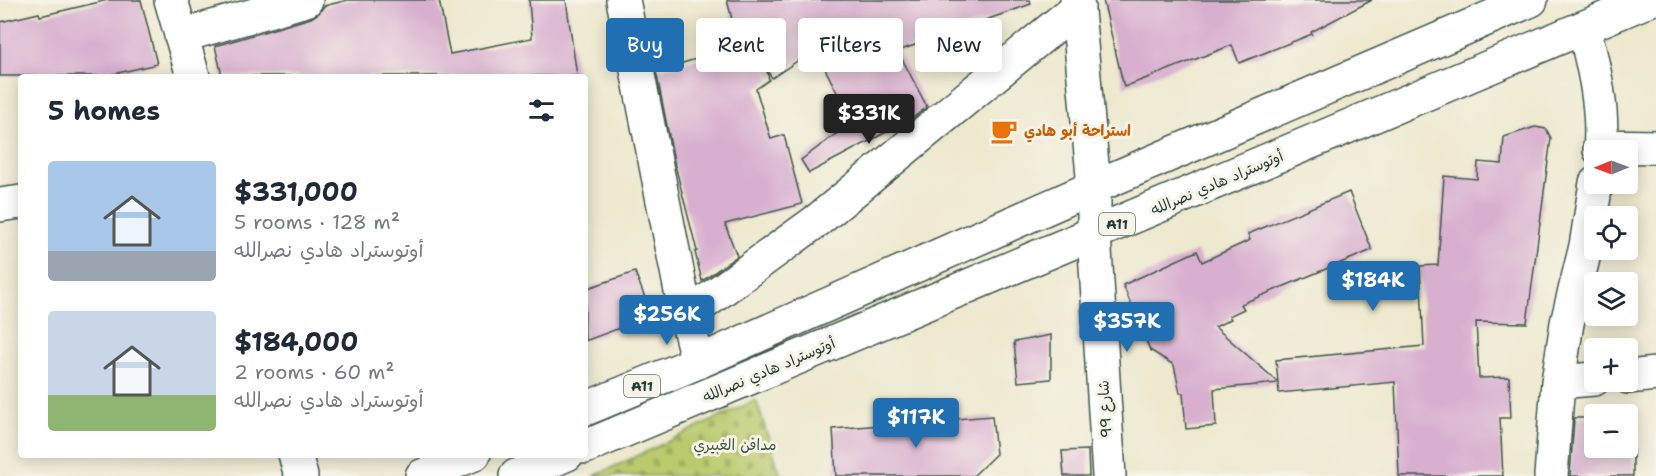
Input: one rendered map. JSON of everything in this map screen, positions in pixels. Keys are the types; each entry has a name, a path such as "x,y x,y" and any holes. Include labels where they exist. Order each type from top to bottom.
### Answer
{"main road":[{"path":"171,0 192,74"},
{"path":"181,36 306,0"},
{"path":"623,0 686,316 698,362"},
{"name":"A11","path":"588,408 1531,0"},
{"name":"أوتوستراد هادي نصرالله","path":"588,446 1649,0"},
{"path":"686,316 818,220 1077,3"},
{"name":"شارع 99","path":"1077,3 1094,187 1094,234 1109,476"},
{"path":"1584,28 1598,94 1600,140"},
{"path":"1638,147 1656,147"},
{"path":"1551,476 1558,382 1567,323 1586,246 1594,194"},
{"path":"0,205 18,202"},
{"path":"1638,375 1656,374"},
{"path":"1558,382 1584,380"},
{"path":"296,458 301,476"},
{"path":"422,476 465,458"},
{"path":"516,476 558,458"}],"green space":[{"name":"مدافن الغبيري","path":"756,400 781,476 594,476"}],"building":[{"path":"108,0 141,0 157,64 114,74 0,76 0,22 39,13 40,16"},
{"path":"348,0 439,0 450,54 532,38 529,0 566,0 577,74 222,74 215,46 311,18 324,6"},
{"path":"727,0 1030,0 1031,4 991,18 915,18 915,45 903,49 903,18 798,18 798,60 786,69 786,18 732,18"},
{"path":"1103,0 1372,0 1311,32 1312,34 1239,63 1232,45 1124,87"},
{"path":"696,59 696,72 767,72 769,80 756,89 771,139 784,135 802,204 725,224 737,256 702,281 656,72 684,72 684,63"},
{"path":"903,61 927,107 911,119 809,173 801,160 852,122 827,72 903,72"},
{"path":"768,72 781,72 772,78"},
{"path":"1535,127 1546,129 1551,138 1527,323 1476,322 1479,378 1509,377 1511,418 1500,418 1503,476 1399,476 1395,382 1279,393 1278,383 1214,389 1216,426 1186,429 1183,393 1180,393 1174,365 1150,350 1123,285 1197,251 1202,262 1250,240 1248,234 1349,192 1372,250 1241,304 1244,309 1229,316 1231,319 1215,327 1278,382 1276,360 1424,346 1420,266 1438,265 1444,176 1477,179 1478,162 1502,164 1504,137"},
{"path":"635,272 652,316 588,340 588,288"},
{"path":"1051,335 1051,379 1018,382 1014,342"},
{"path":"992,416 996,454 973,476 836,476 833,429"},
{"path":"1574,418 1584,418 1584,458 1633,458 1633,476 1570,476"},
{"path":"1088,450 1089,476 1064,476 1062,451"}],"place":[{"name":"استراحة أبو هادي","path":"1004,131"}]}
